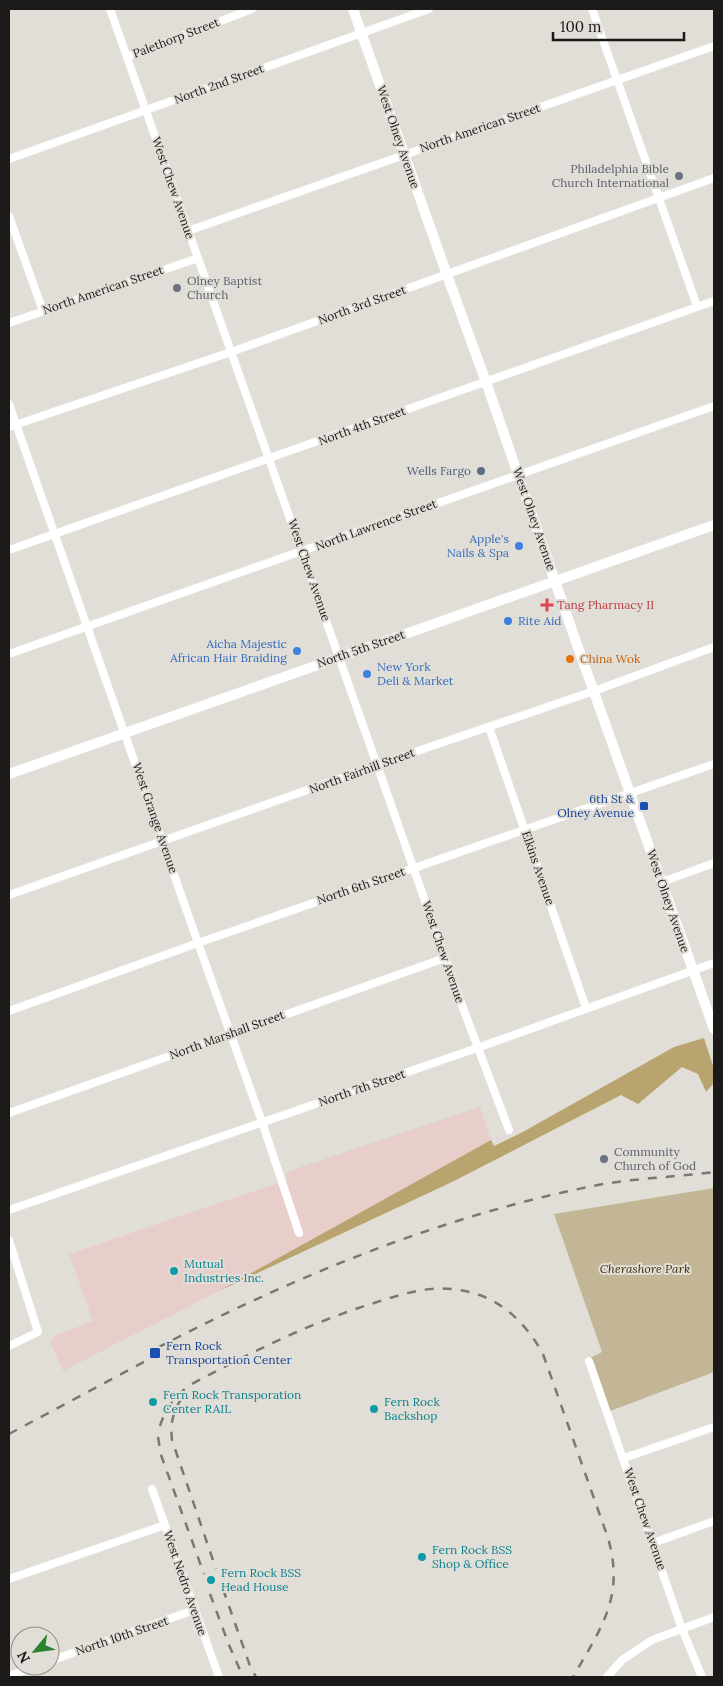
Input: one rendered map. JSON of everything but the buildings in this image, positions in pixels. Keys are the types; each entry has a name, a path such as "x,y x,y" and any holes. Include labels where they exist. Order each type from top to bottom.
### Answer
{"street":[{"name":"West Chew Avenue","path":"110,9 477,1048 509,1130"},
{"name":"Palethorp Street","path":"127,57 252,9"},
{"name":"West Olney Avenue","path":"353,9 713,1026"},
{"name":"North 2nd Street","path":"9,159 429,9"},
{"path":"592,9 697,306"},
{"name":"North American Street","path":"188,231 714,46"},
{"name":"North 3rd Street","path":"12,426 231,352 714,178"},
{"path":"9,216 42,311"},
{"name":"North American Street","path":"9,323 198,258"},
{"name":"North 4th Street","path":"9,550 714,301"},
{"name":"West Grange Avenue","path":"9,404 12,426 55,534 262,1122 299,1233"},
{"name":"North Lawrence Street","path":"9,654 714,406"},
{"name":"North 5th Street","path":"9,774 714,525"},
{"name":"North Fairhill Street","path":"9,896 594,691 714,647"},
{"name":"Elkins Avenue","path":"489,728 586,1008"},
{"name":"North 6th Street","path":"9,1011 198,943 714,764"},
{"path":"662,882 714,863"},
{"name":"North Marshall Street","path":"9,1113 445,958"},
{"name":"North 7th Street","path":"9,1210 477,1048 714,963"},
{"path":"9,1240 38,1332 9,1346"},
{"name":"West Chew Avenue","path":"589,1361 682,1628 702,1677"},
{"path":"624,1458 714,1427"},
{"name":"West Nedro Avenue","path":"152,1489 219,1677"},
{"path":"653,1543 714,1521"},
{"path":"9,1579 164,1525"},
{"name":"North 10th Street","path":"60,1657 194,1610"},
{"path":"607,1677 622,1660 652,1640 714,1617"}],"shaded area":[{"path":"704,1038 714,1069 714,1083 706,1092 698,1074 682,1067 638,1104 621,1095 452,1182 219,1291 491,1140 494,1146 521,1133 674,1047"},
{"name":"Mutual Industries Inc.","path":"480,1107 491,1140 219,1291 63,1371 50,1342 54,1336 93,1321 69,1254 287,1180 286,1172"}],"green space":[{"name":"Cherashore Park","path":"714,1188 714,1372 610,1411 590,1358 602,1352 554,1214"}],"railway":[{"path":"157,1348 262,1296 372,1251 427,1231 484,1213 598,1185 714,1172"},
{"path":"160,1426 172,1403 190,1385 280,1340 350,1311 405,1294 437,1289 473,1293 486,1297 498,1304 519,1321 543,1354 608,1538 613,1559 614,1578 612,1595 607,1611 593,1643 573,1677"},
{"path":"9,1434 153,1357"},
{"path":"182,1398 173,1418 172,1440 216,1569"},
{"path":"158,1437 161,1455 204,1574"},
{"path":"223,1589 250,1666 256,1677"},
{"path":"210,1594 243,1677"}],"place":[{"name":"Philadelphia Bible Church International","path":"679,176"},
{"name":"Olney Baptist Church","path":"177,288"},
{"name":"Wells Fargo","path":"481,471"},
{"name":"Apple's Nails & Spa","path":"519,546"},
{"name":"Tang Pharmacy II","path":"547,605"},
{"name":"Rite Aid","path":"508,621"},
{"name":"Aicha Majestic African Hair Braiding","path":"297,651"},
{"name":"China Wok","path":"570,659"},
{"name":"New York Deli & Market","path":"367,674"},
{"name":"6th St & Olney Avenue","path":"644,806"},
{"name":"Community Church of God","path":"604,1159"},
{"name":"Mutual Industries Inc.","path":"174,1271"},
{"name":"Fern Rock Transportation Center","path":"155,1353"},
{"name":"Fern Rock Transporation Center RAIL","path":"153,1402"},
{"name":"Fern Rock Backshop","path":"374,1409"},
{"name":"Fern Rock BSS Shop & Office","path":"422,1557"},
{"name":"Fern Rock BSS Head House","path":"211,1580"}]}
